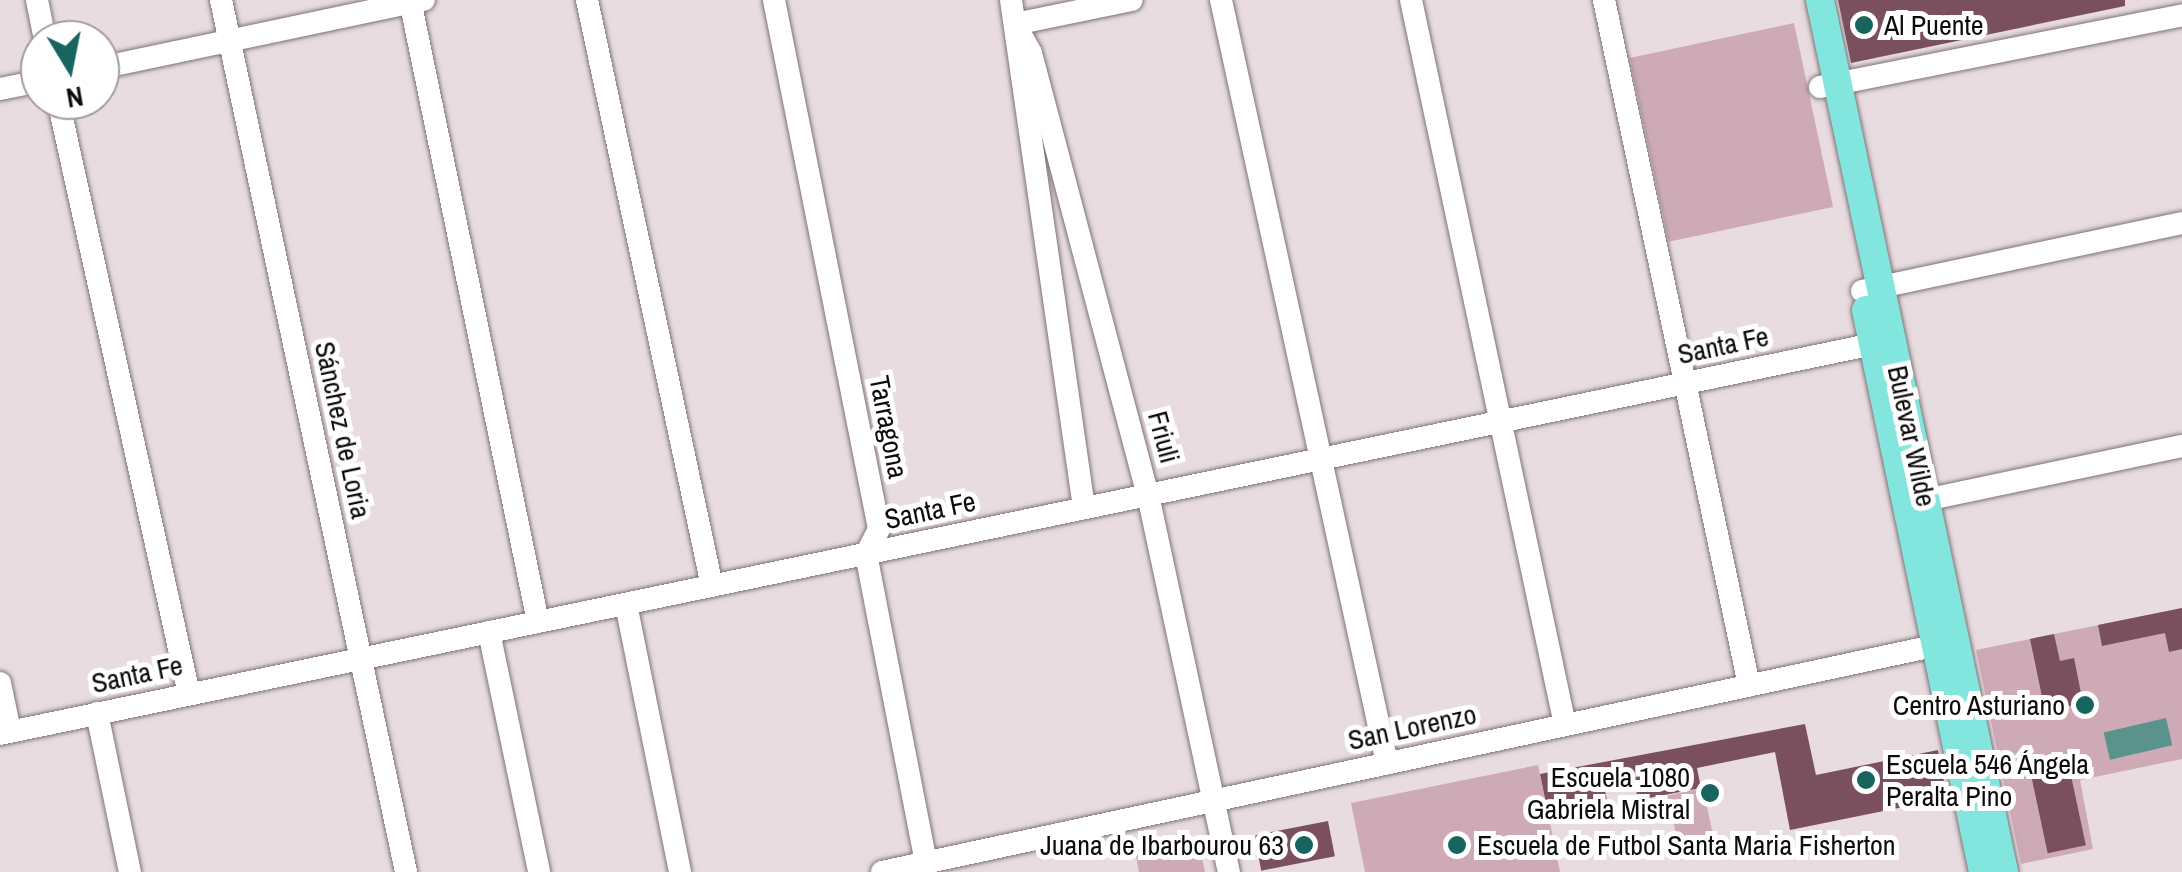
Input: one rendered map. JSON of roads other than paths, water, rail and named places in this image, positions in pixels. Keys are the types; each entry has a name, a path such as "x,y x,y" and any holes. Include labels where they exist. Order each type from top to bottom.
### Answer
{"main road":[{"name":"Bulevar Wilde","path":"1802,0 1829,85"},
{"name":"Bulevar Wilde","path":"1820,0 1829,85 1915,502 1945,643 2004,872"},
{"name":"Bulevar Wilde","path":"1871,289 1873,344 1915,502"},
{"name":"Bulevar Wilde","path":"1945,643 1982,872"}],"street":[{"name":"Sánchez de Loria","path":"221,0 406,872"},
{"path":"587,0 712,586"},
{"name":"Tarragona","path":"774,0 879,529 866,554 926,862"},
{"path":"1010,0 1016,24 1013,56 1084,508"},
{"path":"1016,24 1132,0"},
{"path":"1221,0 1318,460 1387,763"},
{"path":"1411,0 1565,725"},
{"path":"1604,0 1750,685"},
{"path":"120,64 415,1 538,622"},
{"path":"1829,85 2182,16"},
{"name":"Friuli","path":"1016,24 1031,53 1148,495 1228,872"},
{"path":"62,120 188,694"},
{"path":"1871,289 2182,223"},
{"name":"Santa Fe","path":"5,732 1873,344"},
{"path":"1915,502 2182,446"},
{"path":"626,604 680,872"},
{"path":"490,632 539,872"},
{"name":"San Lorenzo","path":"882,872 926,862 957,864 1212,801 1945,643"},
{"path":"0,683 5,732"},
{"path":"97,713 130,872"}],"place":[{"name":"Al Puente","path":"1864,25"},
{"name":"Centro Asturiano","path":"2085,705"},
{"name":"Escuela 546 Ángela Peralta Pino","path":"1866,780"},
{"name":"Escuela 1080 Gabriela Mistral","path":"1710,793"},
{"name":"Juana de Ibarbourou 63","path":"1304,845"},
{"name":"Escuela de Futbol Santa Maria Fisherton","path":"1457,845"}]}
